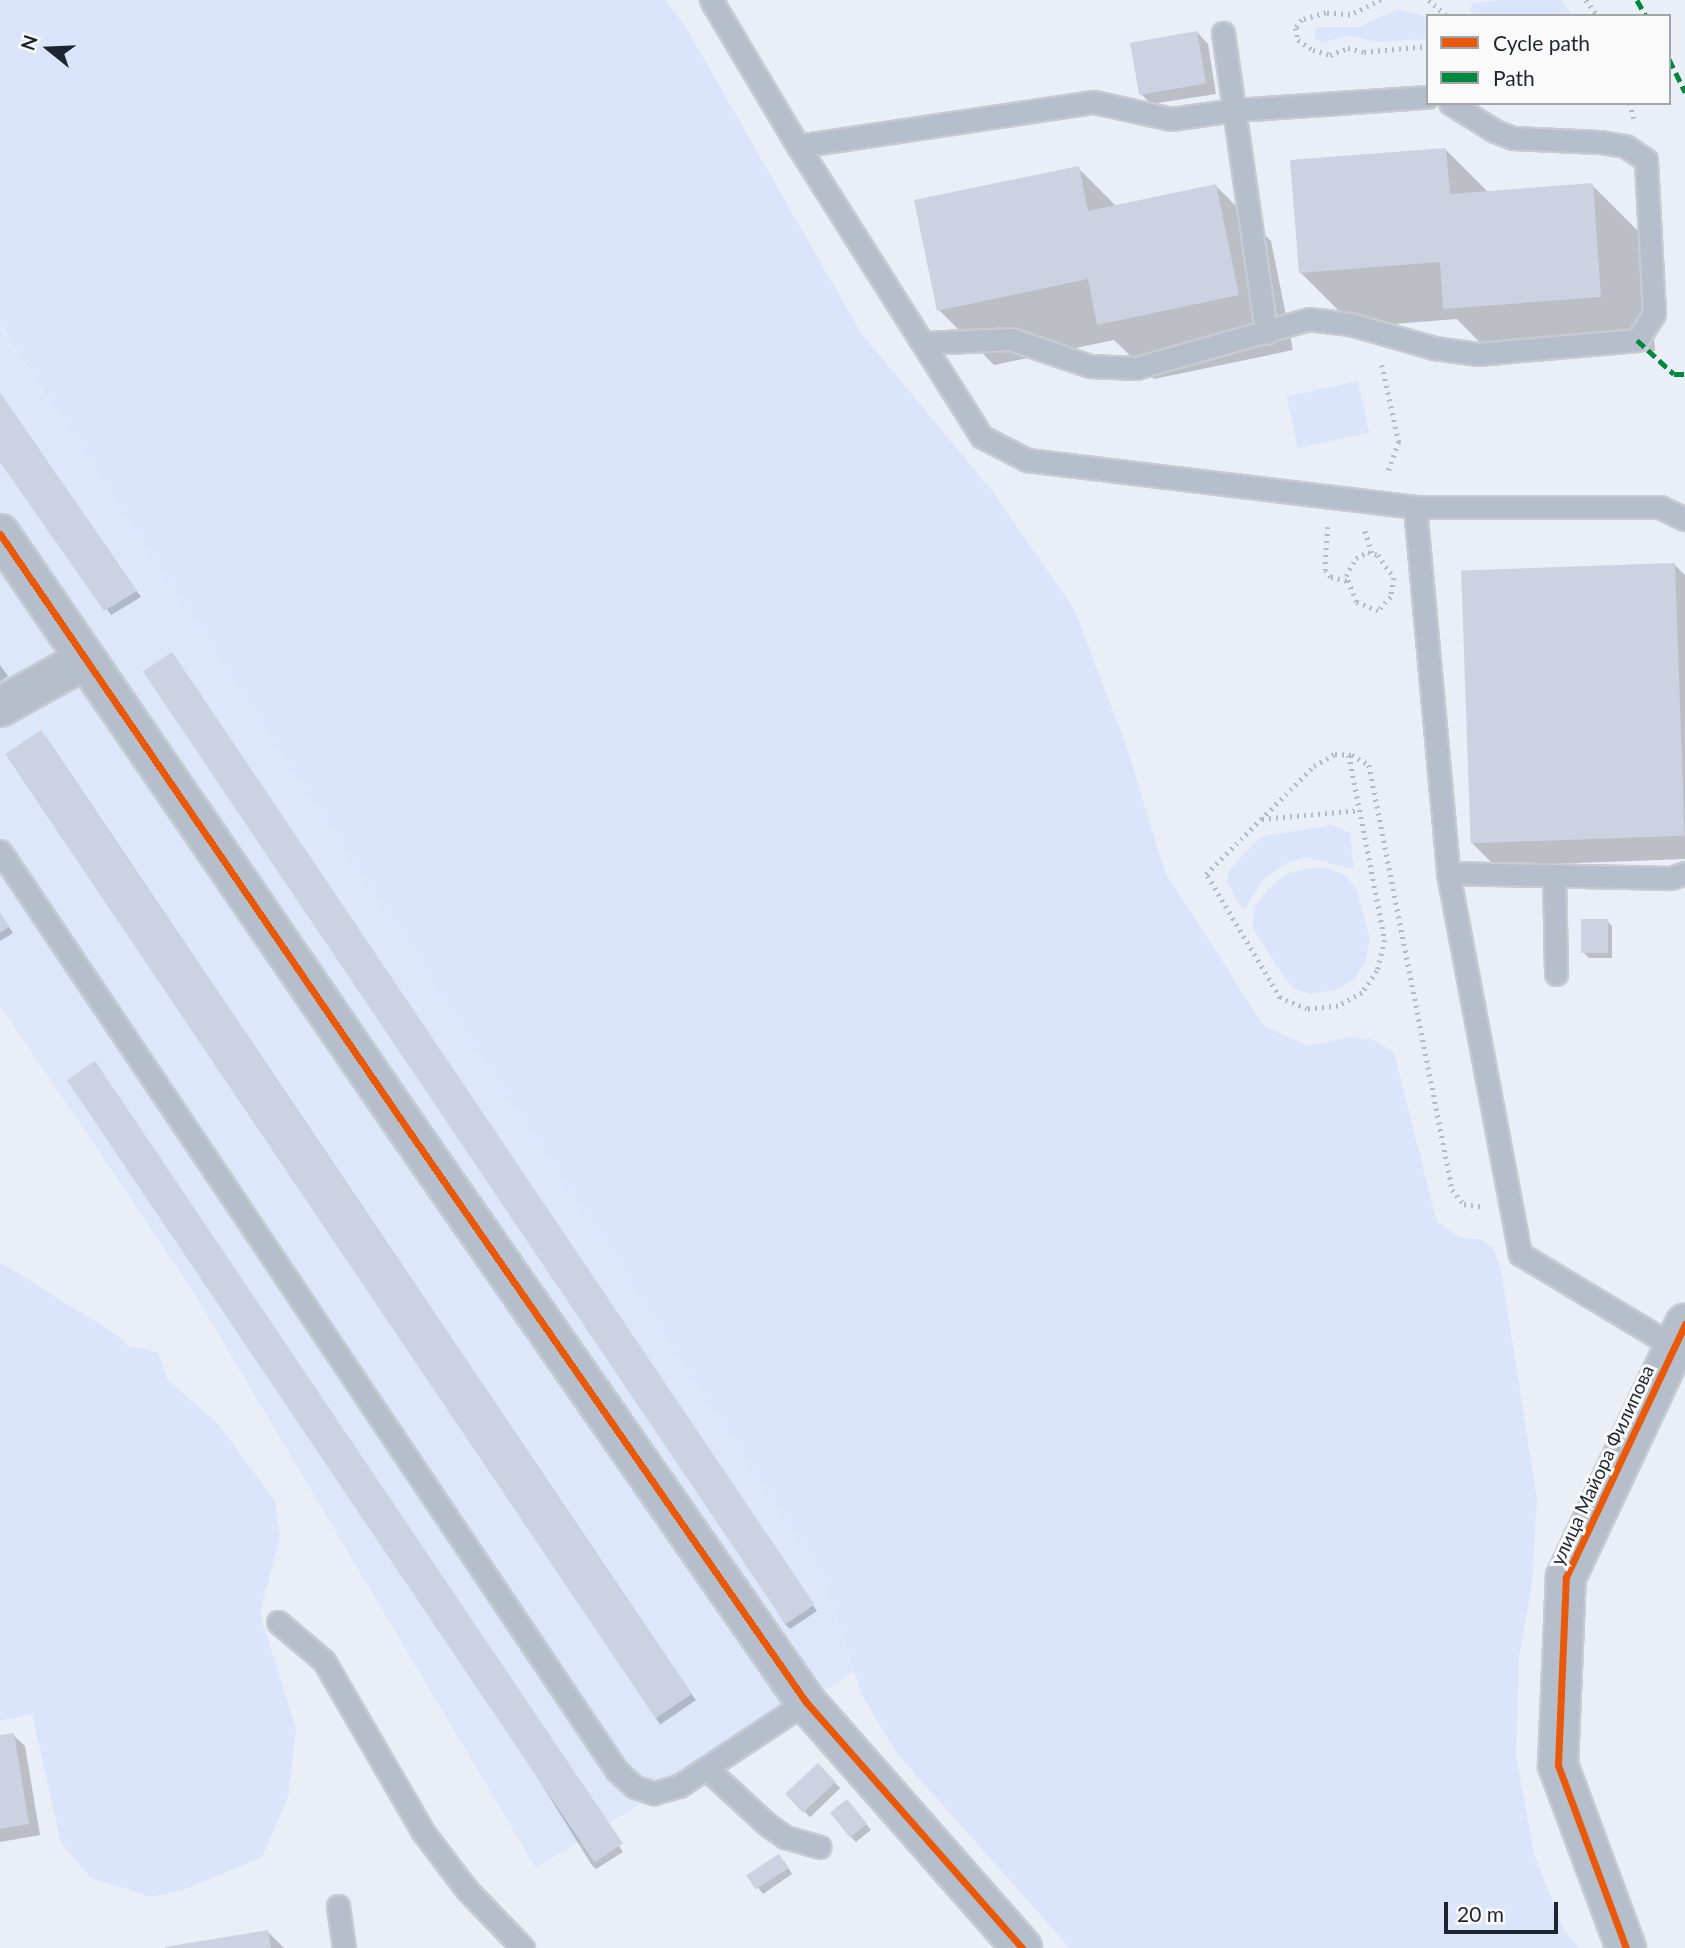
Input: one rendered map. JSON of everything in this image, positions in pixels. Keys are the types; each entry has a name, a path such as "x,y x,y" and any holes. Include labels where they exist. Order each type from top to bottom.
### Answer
{"street":[{"path":"0,534 405,1127 806,1702 1022,1948"},
{"path":"0,707 86,659"},
{"name":"улица Майора Филипова","path":"1626,1948 1558,1765 1566,1577 1680,1336"}],"lane":[{"path":"711,0 798,146 982,437 1027,460 1415,507 1660,507 1685,519"},
{"path":"1223,33 1266,333"},
{"path":"798,146 1094,102 1171,119 1235,110 1426,97"},
{"path":"923,342 1011,339 1090,366 1136,368 1309,319 1350,324 1434,348 1477,354 1637,340 1654,314 1646,160 1625,146 1600,142 1513,138 1495,131 1453,105"},
{"path":"1415,507 1448,873 1520,1254 1680,1336"},
{"path":"0,851 617,1771 635,1787 653,1793 679,1786 806,1702"},
{"path":"1448,873 1671,878 1685,873"},
{"path":"1555,875 1556,974"},
{"path":"278,1622 324,1661 423,1832 467,1890 523,1948"},
{"path":"707,1769 768,1825 785,1837 820,1847"},
{"path":"338,1906 344,1948"}],"path":[{"path":"1381,0 1350,15 1325,13 1302,20 1296,28 1298,40 1313,50 1330,55 1348,48 1364,51 1426,47"},
{"path":"1429,0 1445,14"},
{"path":"1375,331 1399,442 1378,502"},
{"path":"1331,522 1325,532 1325,570 1331,578 1348,581"},
{"path":"1368,552 1378,555 1394,578 1391,597 1378,611 1356,602 1348,581 1346,576 1356,558 1368,552"},
{"path":"1349,755 1385,940 1377,971 1362,993 1338,1006 1307,1009 1280,998 1206,874 1314,766 1335,754 1349,755 1369,765 1451,1190 1464,1204 1482,1207 1487,1201"},
{"path":"1262,819 1360,810"}],"shaded area":[{"path":"0,0 666,0 688,31 861,333 993,492 1074,609 1126,745 1165,872 1264,1026 1308,1046 1349,1037 1374,1040 1394,1053 1437,1222 1461,1238 1480,1239 1493,1248 1501,1269 1537,1499 1532,1584 1519,1657 1516,1755 1534,1854 1564,1931 1580,1948 1070,1948 898,1755 862,1696 827,1582 0,325"},
{"path":"1561,0 1572,14 1473,14 1470,10 1472,3"},
{"path":"1398,9 1426,17 1426,39 1379,42 1347,36 1322,43 1315,38 1315,30 1321,27 1359,27"},
{"path":"0,327 883,1654 536,1868 191,1288 0,1005"},
{"path":"1358,381 1369,433 1298,448 1287,396"},
{"path":"1332,825 1350,833 1354,869 1305,857 1285,864 1264,879 1245,909 1240,907 1227,882 1228,872 1257,840 1264,836"},
{"path":"1328,868 1346,876 1357,890 1370,940 1365,963 1354,979 1335,990 1311,994 1295,989 1283,976 1252,926 1255,906 1269,888 1287,874 1304,869"},
{"path":"0,1262 115,1334 129,1346 158,1352 167,1379 218,1424 275,1501 280,1538 260,1613 296,1729 288,1797 262,1857 183,1890 152,1897 91,1878 61,1843 32,1714 0,1721"}],"building":[{"path":"1197,31 1206,83 1139,95 1130,43"},
{"path":"1446,148 1450,194 1593,183 1601,297 1443,309 1440,262 1299,273 1290,160"},
{"path":"1079,166 1088,211 1216,184 1239,295 1097,325 1088,279 937,311 914,200"},
{"path":"0,393 137,591 104,611 0,462"},
{"path":"1675,563 1685,836 1471,843 1461,570"},
{"path":"172,652 815,1605 785,1624 143,672"},
{"path":"41,730 691,1694 656,1718 5,754"},
{"path":"0,913 9,927 0,933"},
{"path":"1581,919 1608,919 1608,953 1581,953"},
{"path":"95,1061 623,1844 595,1863 67,1080"},
{"path":"14,1733 29,1824 0,1829 0,1735"},
{"path":"818,1763 836,1782 803,1813 785,1794"},
{"path":"847,1799 867,1824 850,1838 830,1813"},
{"path":"779,1854 788,1868 756,1889 746,1875"},
{"path":"268,1930 271,1948 165,1948 165,1947"}],"marked path":[{"path":"1637,0 1645,14"},
{"path":"1671,63 1685,92"},
{"path":"1637,340 1674,374 1685,374"}],"cycle path":[{"path":"0,534 406,1127 806,1702 1022,1948"},
{"path":"1626,1948 1558,1765 1566,1577 1685,1324"}]}
